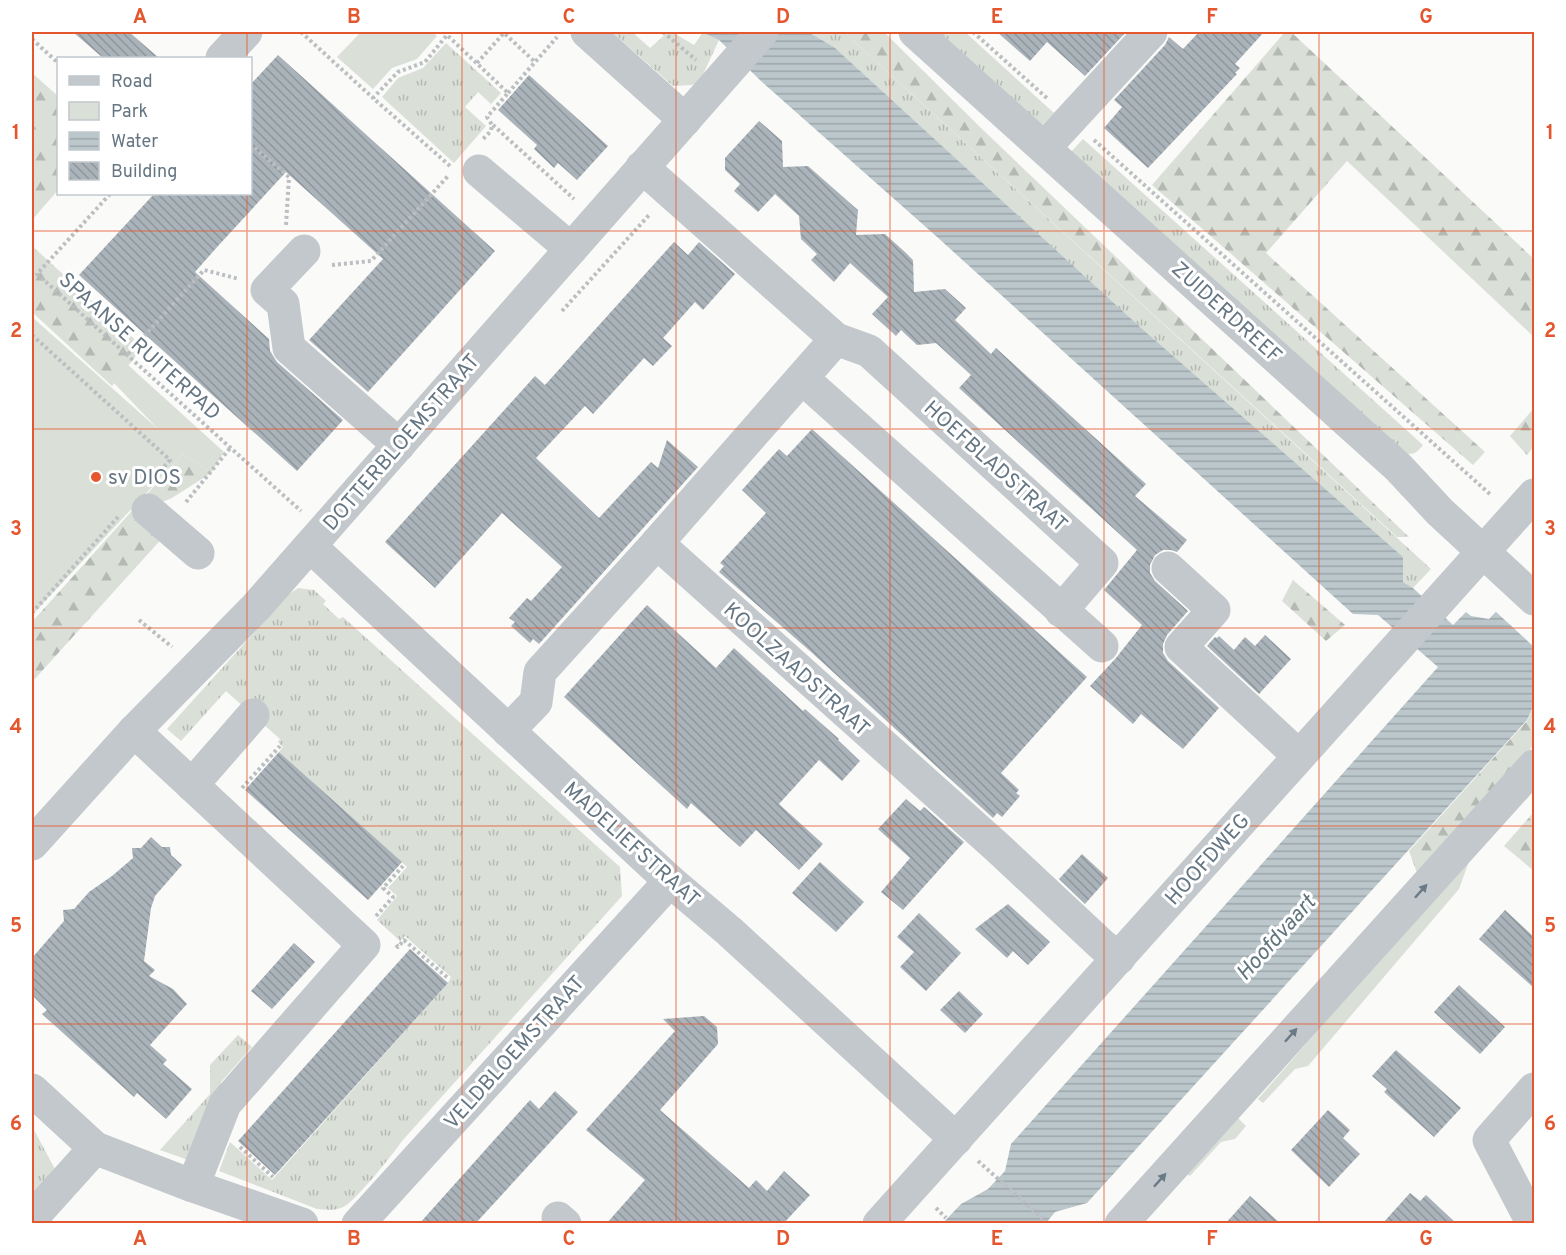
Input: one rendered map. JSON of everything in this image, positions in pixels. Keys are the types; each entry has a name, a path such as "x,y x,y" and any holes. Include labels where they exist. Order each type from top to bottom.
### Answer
{"street":[{"path":"223,57 246,32"},
{"path":"574,32 685,120"},
{"name":"DOTTERBLOEMSTRAAT","path":"32,844 134,731 256,607 762,32"},
{"name":"ZUIDERDREEF","path":"915,32 1398,467 1440,512 1526,591"},
{"path":"1045,147 1151,32"},
{"path":"478,159 571,249"},
{"name":"HOEFBLADSTRAAT","path":"642,167 836,339 869,351 1102,563 1061,610"},
{"path":"304,251 267,290 283,304 289,348 399,445"},
{"path":"507,731 536,702 540,672 836,339"},
{"path":"802,378 1102,646"},
{"name":"HOOFDWEG","path":"879,1224 965,1148 1119,958 1534,495"},
{"path":"154,506 198,554"},
{"name":"KOOLZAADSTRAAT","path":"657,543 1119,958"},
{"name":"MADELIEFSTRAAT","path":"310,546 670,881 729,931 965,1148"},
{"path":"1168,568 1214,610 1181,647 1299,756"},
{"path":"192,785 253,715"},
{"path":"134,731 364,945 225,1104 193,1186"},
{"path":"1121,1224 1534,766"},
{"name":"VELDBLOEMSTRAAT","path":"358,1224 670,881"},
{"path":"1533,1224 1489,1140 1534,1089"},
{"path":"32,1090 95,1148 193,1186 302,1224"},
{"path":"32,1218 95,1148"}],"path":[{"path":"252,146 289,177 285,232 321,266 371,261 454,170 301,32"},
{"path":"442,32 508,93"},
{"path":"574,32 535,62 487,117 492,125 583,206"},
{"path":"663,32 723,77"},
{"name":"ZUIDERDREEF","path":"973,32 1492,496"},
{"path":"477,63 504,33 535,62"},
{"path":"373,98 398,72 425,62 447,35"},
{"path":"32,39 57,62"},
{"path":"478,159 492,125"},
{"path":"32,127 34,129 32,132"},
{"name":"SPAANSE RUITERPAD","path":"109,195 37,274 304,513"},
{"path":"128,354 204,270 249,282 267,290"},
{"path":"32,335 170,460 154,506"},
{"path":"32,613 154,506 231,447"},
{"path":"241,789 280,746"},
{"path":"371,921 393,897 383,888 403,866"},
{"path":"396,945 398,947 404,940 448,979"},
{"path":"235,1142 273,1177"},
{"path":"965,1148 1049,1224"}],"green space":[{"path":"361,32 432,32 437,36 417,59 392,68 373,89 337,57"},
{"path":"612,32 632,32 650,48 668,32 694,45 703,32 719,40 700,81 692,85 673,86"},
{"path":"808,32 844,32 1431,569 1413,588 1403,582 1402,557 1141,329 834,47"},
{"path":"844,32 884,32 981,128 1409,537 1397,537"},
{"path":"939,32 965,32 1054,113 1042,125"},
{"path":"1285,32 1291,32 1534,259 1534,337 1347,161 1266,253 1485,452 1473,465 1152,185"},
{"path":"446,43 501,93 491,104 478,92 465,107 486,126 454,163 382,97 398,78 423,68"},
{"path":"32,73 57,95 57,191 32,220"},
{"path":"32,111 52,128 32,151"},
{"path":"1083,139 1423,445 1419,450 1413,454 1405,453 1071,152"},
{"path":"32,246 143,347 112,386 32,312"},
{"name":"sv DIOS","path":"32,317 158,429 114,383 128,365 224,452 211,473 183,454 32,615"},
{"path":"1534,408 1534,446 1527,455 1510,436"},
{"path":"183,454 211,473 162,502 166,534 32,682 32,622"},
{"path":"1293,580 1345,625 1326,641 1282,601"},
{"path":"298,588 314,590 326,601 323,604 339,619 343,617 620,867 622,896 402,1141 358,1194 345,1206 331,1210 317,1209 219,1171 230,1142 272,1180 451,977 405,936 400,941 377,920 397,896 388,888 407,867 279,752 283,747 278,742 280,739 226,691 181,741 167,729 289,594"},
{"path":"1534,704 1534,745 1417,873 1409,851 1527,721"},
{"path":"1534,812 1534,871 1504,846"},
{"path":"1472,853 1459,889 1308,1066 1295,1069 1263,1103 1258,1099"},
{"path":"238,1035 252,1047 221,1082 221,1096 188,1160 160,1150 210,1094 210,1065"},
{"path":"1236,1116 1246,1126 1235,1139 1221,1142 1190,1176 1185,1173"},
{"path":"34,1130 55,1169 32,1195 32,1133"}],"water":[{"name":"Hoofdvaart","path":"702,32 808,32 834,47 1141,328 1403,557 1403,582 1413,588 1453,625 1466,612 1471,616 1489,619 1534,572 1534,704 1527,720 1087,1203 1055,1212 1046,1223 943,1223 961,1204 988,1189 1005,1171 1011,1144 1438,667 1378,615 1353,614 936,236 761,81 719,40"}],"pier":[{"path":"1534,569 1534,647 1495,611"}],"building":[{"path":"73,32 129,32 158,57 102,57"},
{"path":"997,32 1126,32 1085,76 1047,42 1030,61"},
{"path":"1199,32 1264,32 1235,64 1240,68 1235,73 1237,74 1148,168 1104,128 1122,107 1114,100 1165,45 1169,37 1183,49"},
{"path":"278,55 495,251 368,392 309,340 383,259 286,172 218,246 195,272 269,339 270,351 277,362 343,420 297,471 79,275 153,195 252,195 252,83"},
{"path":"529,75 608,146 577,180 558,163 554,168 534,149 537,145 498,110"},
{"path":"759,121 782,141 783,167 808,166 858,210 856,235 885,234 906,253 913,260 914,292 945,289 966,308 955,320 991,354 996,348 1146,484 1135,496 1187,540 1177,552 1163,550 1155,555 1150,565 1150,573 1155,581 1188,611 1167,635 1163,644 1163,653 1168,661 1219,708 1183,749 1141,714 1133,724 1090,686 1142,625 1104,590 1137,550 959,388 971,375 936,343 917,345 901,330 896,336 872,314 888,297 850,263 834,282 811,260 817,254 801,239 799,216 775,194 758,212 734,191 740,184 725,170 725,158"},
{"path":"674,242 688,255 699,242 735,274 703,310 695,302 663,338 672,346 653,366 644,358 593,414 585,406 536,458 599,518 651,462 658,468 667,440 698,467 539,644 533,639 530,643 511,626 515,622 509,618 527,598 531,601 562,567 502,513 435,588 385,542 535,376 545,385"},
{"path":"812,429 1087,677 1001,773 1019,790 1016,793 1020,796 1002,817 997,813 993,818 810,651 719,572 724,566 720,563 766,513 742,490 779,449 787,456"},
{"path":"647,605 716,668 734,648 803,711 805,709 839,739 860,761 842,781 819,760 779,804 823,844 799,870 756,830 740,847 691,803 687,809 564,697"},
{"path":"1265,635 1291,659 1259,694 1207,646 1219,636 1234,650 1245,637 1255,646"},
{"path":"279,752 402,862 368,900 245,790"},
{"path":"906,799 920,811 924,807 964,842 903,910 881,892 910,858 878,829"},
{"path":"151,837 162,847 170,847 171,855 182,865 155,896 151,908 144,961 155,970 149,976 173,989 187,1004 150,1045 167,1060 163,1064 192,1089 166,1119 137,1093 134,1097 42,1014 47,1010 32,995 32,958 64,921 63,910 74,909 89,892 133,858 132,848 141,848"},
{"path":"1082,854 1108,878 1085,904 1059,879"},
{"path":"820,862 864,902 836,932 792,893"},
{"path":"1008,904 1050,942 1028,965 1013,951 1007,958 975,929"},
{"path":"1505,910 1534,937 1534,988 1479,939"},
{"path":"919,913 961,953 926,991 900,967 914,952 897,937"},
{"path":"294,943 315,962 272,1009 251,991"},
{"path":"410,949 448,983 275,1175 238,1141"},
{"path":"1459,985 1505,1027 1480,1054 1434,1012"},
{"path":"959,991 983,1014 965,1033 940,1010"},
{"path":"704,1016 717,1027 718,1044 660,1110 749,1188 756,1180 767,1191 784,1171 810,1195 783,1224 606,1224 645,1180 586,1130 675,1031 663,1019"},
{"path":"1396,1050 1461,1108 1434,1137 1384,1092 1387,1089 1372,1076"},
{"path":"555,1091 578,1112 475,1224 419,1224 530,1100 539,1109"},
{"path":"1328,1110 1350,1130 1343,1138 1360,1154 1329,1187 1291,1150"},
{"path":"1410,1193 1420,1201 1426,1195 1457,1224 1382,1224"},
{"path":"1250,1196 1281,1224 1225,1224"}],"place":[{"name":"sv DIOS","path":"96,477"}]}
